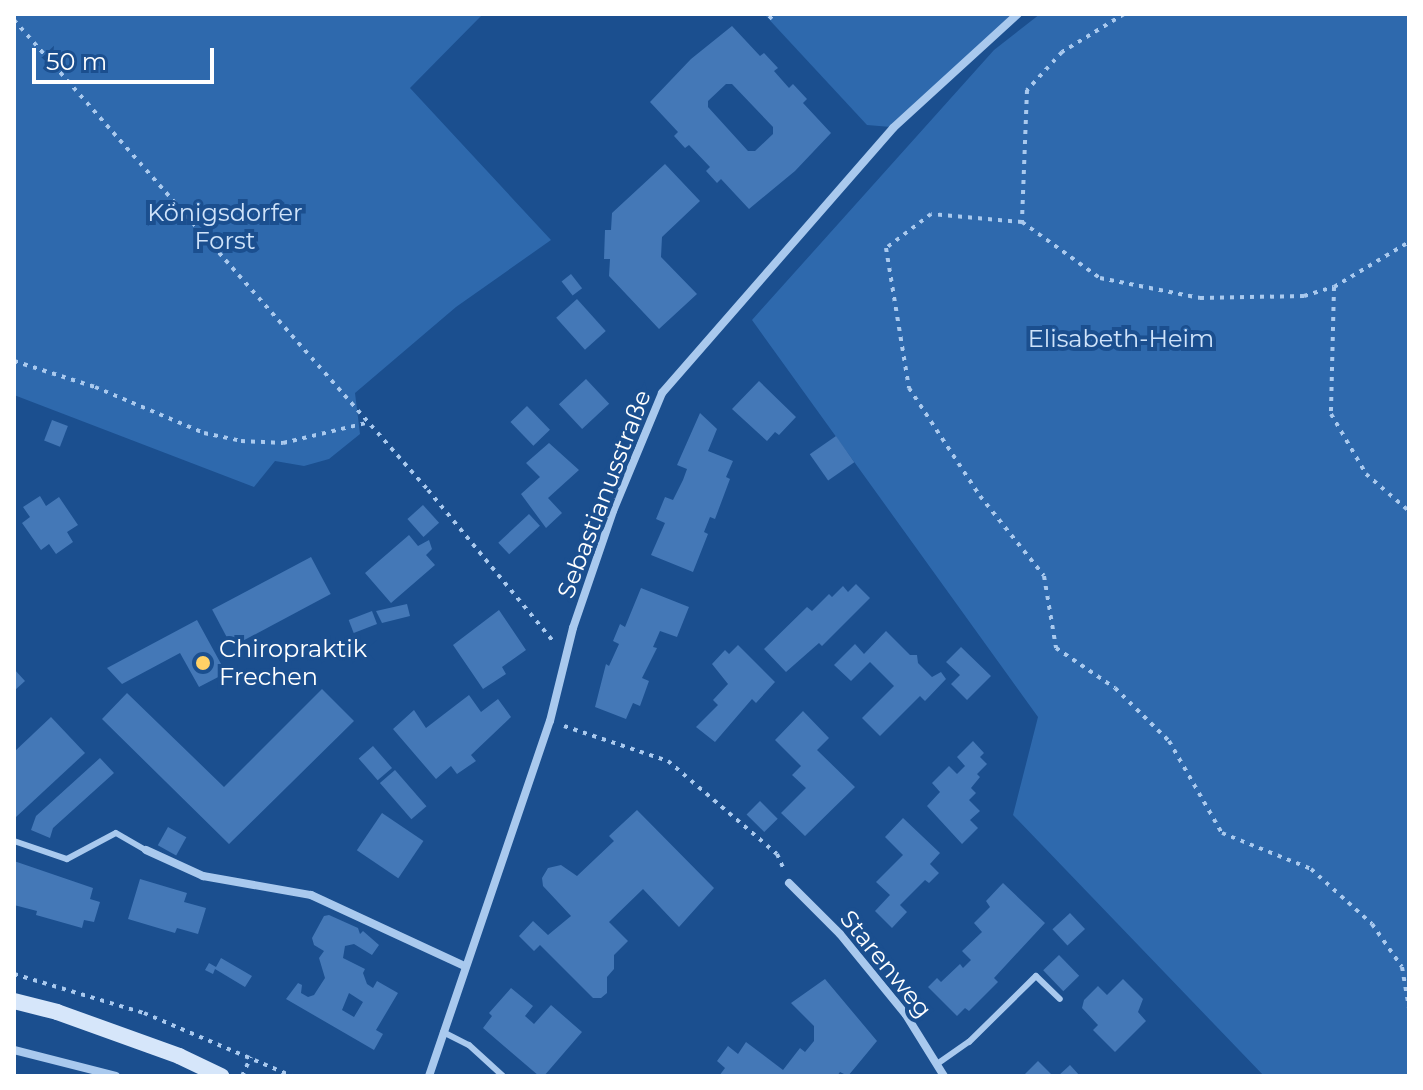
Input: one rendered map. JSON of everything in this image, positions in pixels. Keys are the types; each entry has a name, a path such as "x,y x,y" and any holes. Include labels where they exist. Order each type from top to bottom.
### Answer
{"main road":[{"path":"14,1001 57,1012 152,1046 221,1076"}],"street":[{"name":"Sebastianusstraße","path":"429,1076 550,721 565,659 613,511 662,393 893,128 1018,14"},
{"path":"146,850 203,876 311,895 465,966"},
{"name":"Starenweg","path":"789,883 840,934 906,1015 944,1076"},
{"path":"14,1050 116,1076"}],"lane":[{"path":"14,841 67,859 116,833 146,850"},
{"path":"937,1064 969,1042 1036,976 1060,999"},
{"path":"443,1032 469,1045 503,1076"}],"path":[{"path":"769,19 774,14"},
{"path":"1022,222 1027,90 1062,52 1124,14"},
{"path":"14,20 536,617 565,659"},
{"path":"1409,242 1334,287 1304,296 1200,298 1100,278 1022,222 931,214 886,248 909,388 980,496 1044,576 1056,648 1115,688 1169,741 1222,833 1311,869 1372,924 1402,967 1409,1008"},
{"path":"1334,287 1331,414 1366,474 1409,511"},
{"path":"14,361 95,387 204,433 241,441 283,443 366,423"},
{"path":"550,721 668,761 777,854 789,883"},
{"path":"14,974 144,1013 292,1076"},
{"path":"242,1076 251,1057"}],"green space":[{"name":"Königsdorfer Forst","path":"14,14 483,14 410,88 551,240 456,307 355,393 360,434 329,459 304,466 275,461 254,487 14,395"},
{"path":"764,14 1014,14 891,127 867,125"},
{"name":"Elisabeth-Heim","path":"1040,14 1409,14 1409,1076 1264,1076 1013,815 1038,717 752,320 994,50"}],"building":[{"path":"732,26 760,56 764,53 778,68 774,71 789,88 793,84 807,99 803,103 831,133 795,171 749,209 721,179 717,183 706,171 710,167 689,145 685,148 674,136 678,132 650,102 691,59","holes":["726,84 732,84 773,127 773,134 755,151 748,151 708,107 708,101"]},
{"path":"665,164 700,201 662,237 661,257 697,294 659,329 609,276 610,259 604,259 605,230 611,230 612,213"},
{"path":"571,274 582,288 573,296 562,281"},
{"path":"577,299 606,331 585,350 556,318"},
{"path":"586,379 609,404 582,429 559,404"},
{"path":"759,381 796,417 779,435 775,432 767,441 732,409"},
{"path":"527,406 550,430 533,446 510,422"},
{"path":"700,413 717,429 708,451 733,461 726,477 730,479 715,519 710,517 704,532 708,534 693,572 651,555 665,523 656,519 665,497 673,500 683,480 687,469 677,465"},
{"path":"52,420 68,426 60,447 44,441"},
{"path":"836,436 854,462 828,481 810,454"},
{"path":"549,443 579,470 548,498 562,513 546,528 521,494 540,477 526,463"},
{"path":"40,496 46,506 59,497 78,525 67,532 73,542 56,554 49,544 41,550 22,523 30,517 23,507"},
{"path":"423,505 439,523 423,537 407,519"},
{"path":"529,514 540,526 509,554 498,543"},
{"path":"409,535 418,546 429,540 432,549 426,555 435,565 391,603 365,573"},
{"path":"311,557 331,594 232,647 212,610"},
{"path":"856,584 870,598 822,646 819,643 786,672 764,649 807,607 812,611 829,594 832,597 843,586 848,592"},
{"path":"641,588 689,607 677,637 660,631 653,647 657,648 642,678 649,681 640,706 633,703 626,719 595,707 606,664 609,666 619,644 613,641 620,624 625,627"},
{"path":"407,604 410,616 382,623 376,611"},
{"path":"499,610 526,650 502,667 506,674 483,689 453,645"},
{"path":"372,611 377,624 354,633 349,620"},
{"path":"197,620 226,673 199,687 180,653 122,684 107,668"},
{"path":"886,631 910,655 917,655 918,663 932,677 941,672 946,679 925,701 920,696 880,736 862,718 894,686 870,662 851,681 834,665 855,644 864,654"},
{"path":"738,645 775,682 756,703 752,699 715,742 696,727 718,705 713,700 728,684 712,664 725,650 729,654"},
{"path":"961,647 991,676 967,700 951,684 960,675 946,662"},
{"path":"14,669 25,681 14,691"},
{"path":"322,689 354,721 229,844 102,719 127,693 224,787"},
{"path":"469,695 481,712 498,699 511,717 471,755 476,761 457,774 451,766 436,779 393,729 414,710 426,728"},
{"path":"803,711 829,738 817,750 855,787 805,836 781,813 806,788 792,775 801,766 775,740"},
{"path":"51,717 85,753 16,817 14,752"},
{"path":"973,741 984,753 980,757 987,764 977,774 980,777 971,788 976,793 969,800 980,811 970,820 978,828 962,844 927,806 940,792 932,783 949,766 957,774 965,766 957,757"},
{"path":"373,746 392,768 378,780 359,758"},
{"path":"100,758 114,773 53,828 50,838 31,830 36,816"},
{"path":"395,770 426,806 411,819 380,783"},
{"path":"760,801 778,819 764,832 747,814"},
{"path":"637,810 714,888 679,927 643,889 609,922 628,941 614,955 614,969 607,977 607,993 601,998 593,998 540,945 534,951 519,936 533,921 548,935 571,916 543,886 542,878 548,868 561,865 577,876 614,841 609,836"},
{"path":"382,813 423,841 398,878 357,850"},
{"path":"903,818 940,853 930,864 939,873 929,883 925,880 900,905 907,912 892,928 875,911 890,895 876,882 903,855 885,837"},
{"path":"168,827 186,837 176,856 158,845"},
{"path":"14,861 93,888 90,899 100,902 94,922 84,920 82,928 36,915 37,911 14,905"},
{"path":"140,879 187,893 184,902 206,908 198,934 177,928 175,933 128,919"},
{"path":"1003,883 1045,923 994,978 998,982 969,1011 965,1008 957,1016 928,987 937,978 941,982 960,964 963,968 971,960 962,951 982,932 974,923 990,907 986,901"},
{"path":"1070,913 1085,929 1067,945 1052,929"},
{"path":"329,915 358,928 360,934 363,931 379,945 372,955 354,944 345,946 343,958 365,969 363,973 367,984 373,988 377,981 398,993 376,1030 383,1034 374,1050 286,999 298,983 302,985 301,993 308,997 314,995 325,978 319,958 324,951 314,945 312,938 324,916","holes":["349,993 363,1002 354,1017 342,1010"]},
{"path":"1059,955 1079,976 1063,991 1043,970"},
{"path":"221,958 252,976 245,987 215,969 213,974 205,970 209,963 216,967"},
{"path":"825,979 877,1041 848,1076 840,1072 837,1076 719,1076 725,1068 717,1061 728,1046 738,1054 746,1042 783,1070 800,1048 805,1052 814,1041 814,1026 791,1003"},
{"path":"1123,979 1143,999 1138,1012 1146,1021 1115,1052 1093,1030 1098,1025 1082,1008 1084,1000 1098,986 1107,995"},
{"path":"511,988 533,1006 525,1016 534,1024 551,1005 582,1032 544,1076 539,1076 483,1028 492,1016 489,1013"},
{"path":"1038,1061 1053,1076 1023,1076"},
{"path":"1070,1065 1080,1076 1058,1076"}],"place":[{"name":"Chiropraktik Frechen","path":"203,663"}]}
